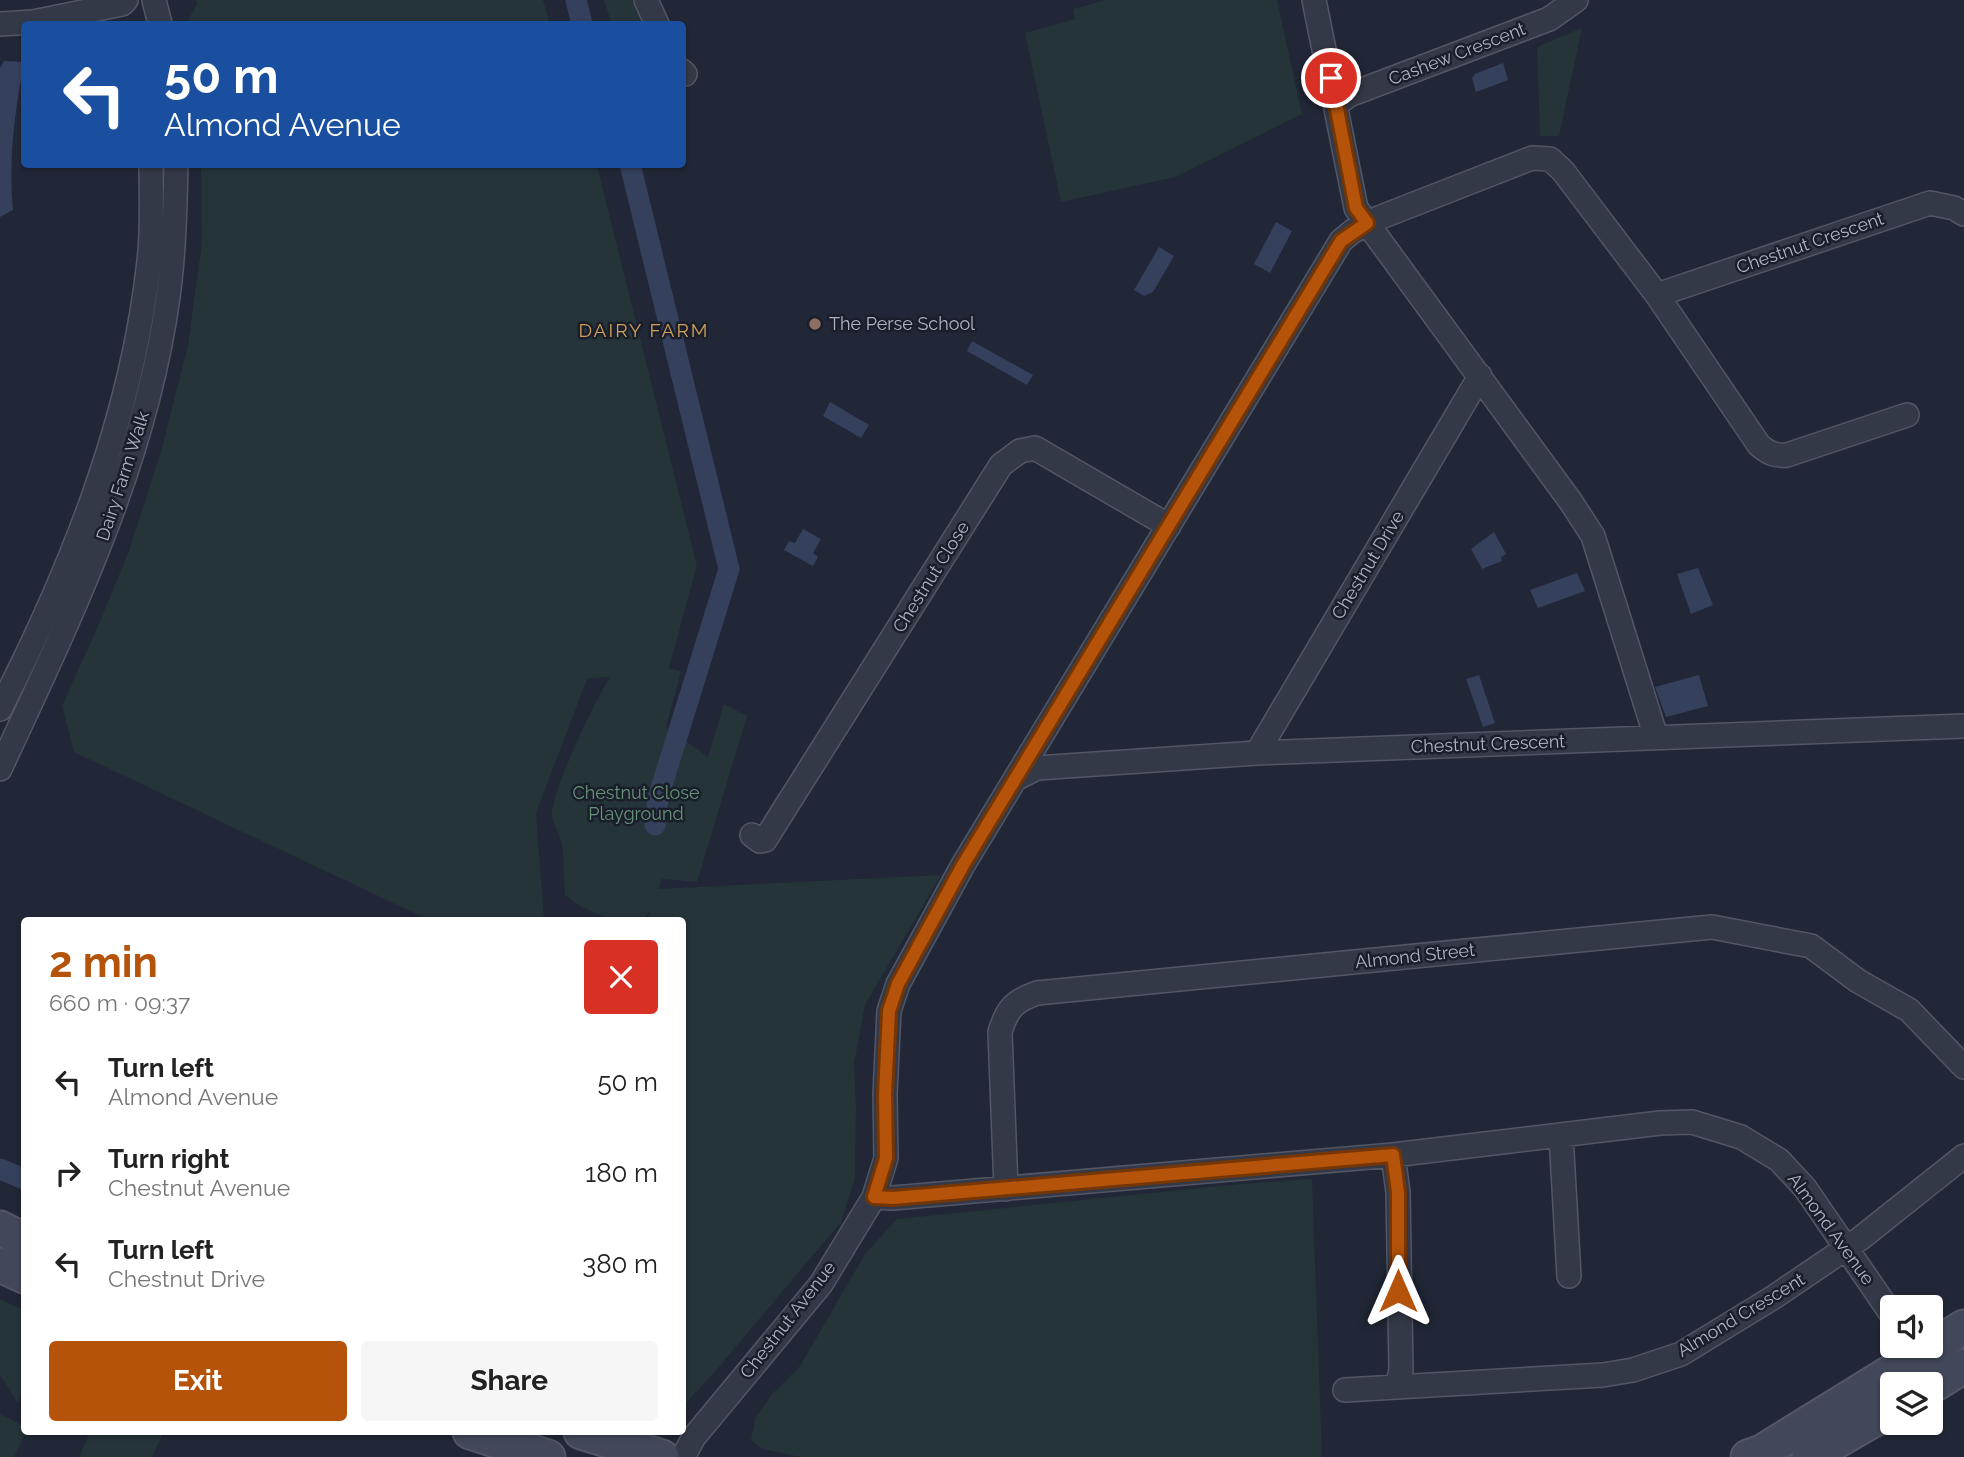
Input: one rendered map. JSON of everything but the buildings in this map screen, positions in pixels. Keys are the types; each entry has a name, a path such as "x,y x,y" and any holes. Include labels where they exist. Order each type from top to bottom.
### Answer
{"main road":[{"path":"0,1228 21,1238"},
{"path":"0,1265 21,1275"},
{"path":"1943,1338 1964,1327"},
{"path":"1748,1457 1762,1452 1907,1358"},
{"path":"1943,1379 1964,1366"},
{"path":"1809,1457 1880,1416"},
{"path":"479,1435 548,1457"},
{"path":"591,1435 662,1457"}],"street":[{"path":"38,21 122,4 126,0"},
{"path":"154,0 159,21"},
{"path":"646,0 656,21"},
{"path":"1314,0 1356,208 1480,376 1593,536 1656,737"},
{"name":"Cashew Crescent","path":"1337,104 1349,95 1549,19 1576,0"},
{"path":"97,9 120,21"},
{"path":"0,24 21,23"},
{"path":"1367,223 1532,158 1550,159 1563,171 1657,295 1759,445 1772,454 1787,454 1908,415"},
{"name":"Dairy Farm Walk","path":"0,709 55,596 86,523 107,458 131,367 143,308 150,259 151,168"},
{"name":"Dairy Farm Walk","path":"0,769 6,738 82,593 130,464 156,366 168,298 174,240 176,168"},
{"name":"Chestnut Crescent","path":"1657,295 1930,203 1954,208 1964,214"},
{"name":"Chestnut Avenue","path":"683,1457 694,1437 821,1284 874,1197 886,1158 885,1094 889,1011 898,984 963,865 1341,241 1367,223"},
{"name":"Chestnut Drive","path":"1257,753 1480,376"},
{"name":"Chestnut Close","path":"752,835 760,841 765,840 1002,466 1020,451 1035,448 1169,526"},
{"name":"Chestnut Crescent","path":"1015,779 1037,768 1257,753 1964,726"},
{"name":"Almond Street","path":"1006,1189 1000,1032 1006,1014 1020,999 1037,993 1712,927 1811,946 1858,981 1909,1010 1964,1067"},
{"name":"Almond Avenue","path":"874,1197 893,1198 1006,1189 1393,1155 1660,1123 1692,1122 1741,1137 1779,1160 1805,1188 1880,1297"},
{"path":"1561,1135 1569,1276"},
{"path":"1393,1155 1398,1192 1401,1370 1397,1386"},
{"name":"Almond Crescent","path":"1345,1390 1574,1377 1633,1370 1681,1354 1847,1248 1964,1156"},
{"path":"1936,1358 1964,1360"}],"green space":[{"path":"196,0 543,0 549,21 188,21 197,4"},
{"path":"604,0 632,0 642,21 611,21"},
{"path":"1106,0 1277,0 1302,114 1175,177 1061,202 1025,33 1075,19 1073,9"},
{"path":"1582,28 1559,136 1540,136 1537,47"},
{"name":"Chestnut Close Playground","path":"201,168 598,168 697,565 669,668 681,671 666,727 708,757 724,704 747,716 697,882 662,879 658,889 941,875 865,1005 854,1064 855,1178 841,1222 686,1403 686,917 648,917 650,909 646,917 604,917 578,905 565,895 562,848 552,816 553,805 566,768 610,677 587,679 536,813 544,917 423,917 74,752 62,706 129,551 162,448 188,345 202,242"},
{"path":"1312,1179 1322,1457 800,1457 763,1449 751,1440 755,1419 772,1394 800,1366 865,1254 897,1219"},
{"path":"0,1299 21,1309 21,1396 18,1403 0,1375"},
{"path":"0,1414 21,1424 21,1435 25,1435 14,1457 0,1457"},
{"path":"89,1435 163,1435 152,1457 79,1457"}],"water":[{"path":"4,61 21,62 11,172 13,210 0,217 0,68"},
{"path":"1503,63 1508,80 1476,92 1472,78 1475,74"},
{"path":"1276,222 1292,231 1270,273 1254,264"},
{"path":"1159,247 1174,256 1153,292 1144,296 1134,290"},
{"path":"972,341 1033,375 1027,385 967,351"},
{"path":"830,402 869,425 861,438 823,416"},
{"path":"803,529 821,539 813,553 818,557 813,566 784,550 789,541 795,543"},
{"path":"1494,532 1506,554 1501,557 1502,561 1482,569 1471,549"},
{"path":"1698,568 1713,605 1691,614 1677,574"},
{"path":"1577,573 1585,591 1538,608 1530,590"},
{"path":"1479,675 1495,723 1483,727 1466,679"},
{"path":"1699,675 1708,706 1666,717 1655,687"}],"waterway":[{"path":"576,0 581,21"},
{"path":"631,168 729,569 658,798 655,825"},
{"path":"0,1169 21,1178"}],"place":[{"name":"The Perse School","path":"815,324"}],"district":[{"name":"DAIRY FARM","path":"644,330"}],"route":[{"path":"1331,78 1356,208 1367,223 1341,241 963,865 898,984 889,1011 885,1094 886,1158 874,1197 884,1199 1393,1155 1398,1192 1398,1291"}]}
